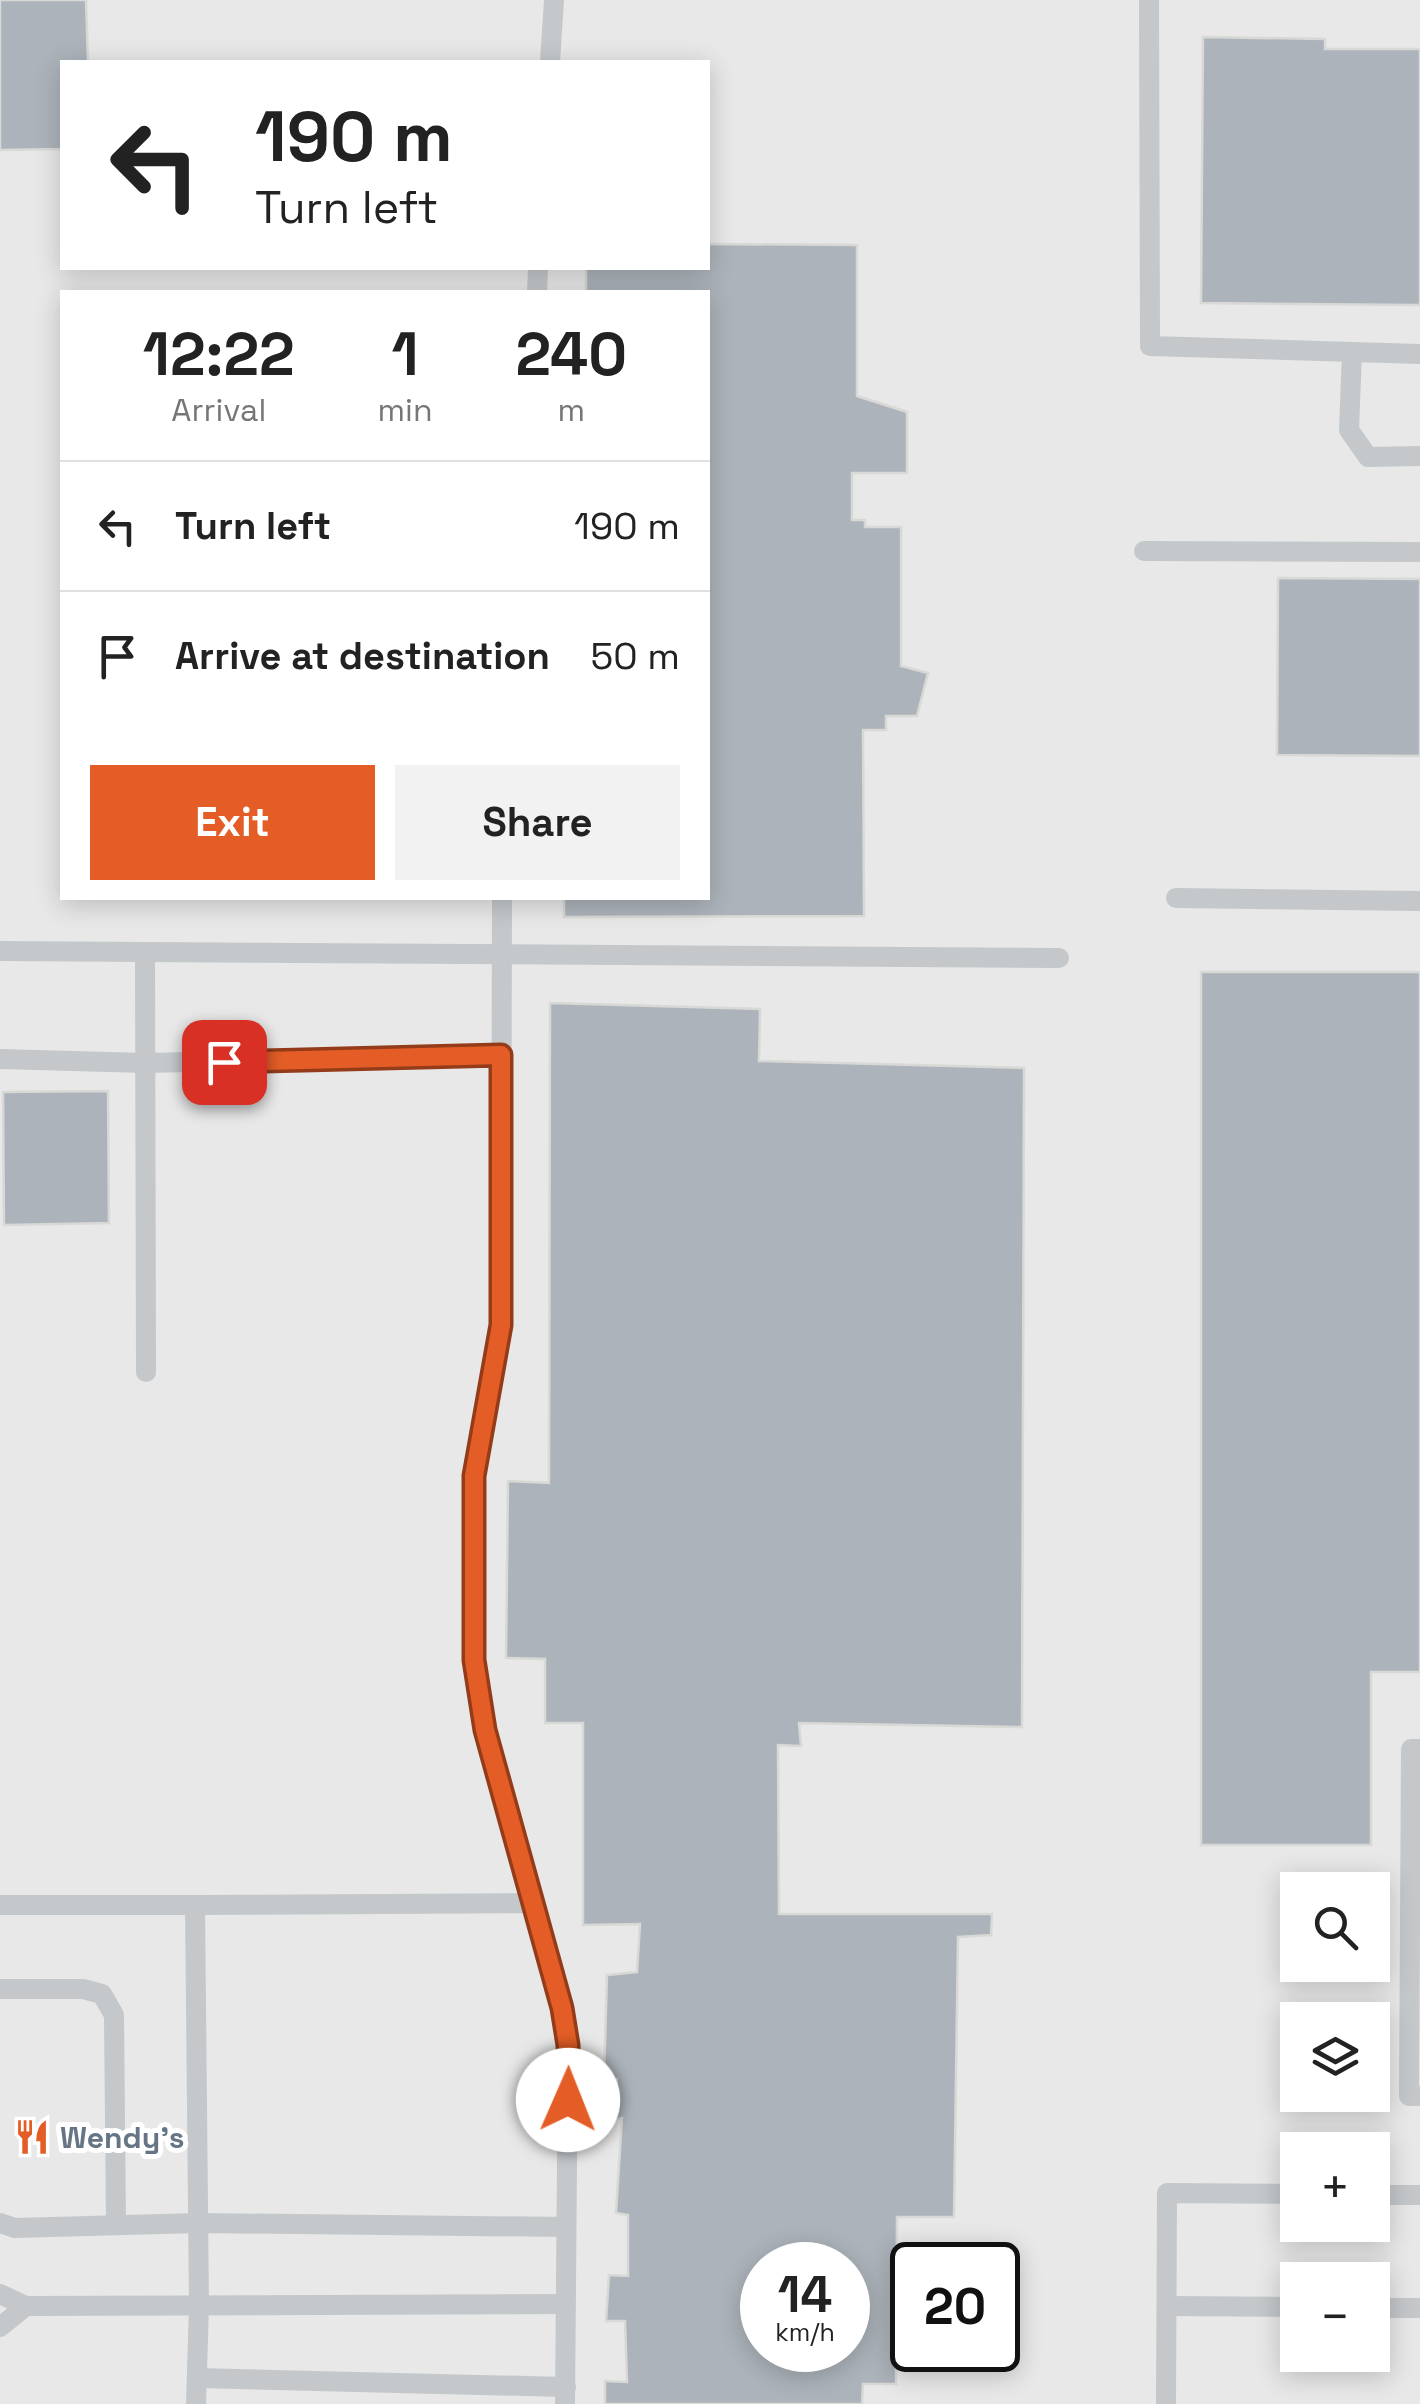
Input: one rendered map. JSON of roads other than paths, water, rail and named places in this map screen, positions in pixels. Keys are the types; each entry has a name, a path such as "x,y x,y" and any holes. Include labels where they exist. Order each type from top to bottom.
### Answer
{"lane":[{"path":"550,60 554,0"},
{"path":"1149,0 1150,346 1420,354"},
{"path":"1352,352 1349,430 1368,457 1420,456"},
{"path":"1144,551 1420,552"},
{"path":"1176,898 1420,901"},
{"path":"196,2378 565,2396 568,2045 562,2008 485,1730 474,1660 474,1476 501,1325 502,900"},
{"path":"0,951 1059,958"},
{"path":"145,952 146,1372"},
{"path":"0,1059 146,1063 501,1055"},
{"path":"1420,1749 1411,1749 1415,1987 1409,2096 1420,2096"},
{"path":"0,1905 532,1902"},
{"path":"195,1905 199,2306 196,2404"},
{"path":"0,1989 83,1989 102,1994 114,2014 116,2225"},
{"path":"1166,2404 1168,2193 1280,2194"},
{"path":"1390,2194 1420,2195"},
{"path":"0,2223 15,2228 198,2224 566,2227"},
{"path":"0,2294 26,2306 566,2304"},
{"path":"0,2327 26,2306"},
{"path":"1167,2306 1280,2307"},
{"path":"1390,2308 1420,2308"}],"place":[{"name":"Wendy's","path":"32,2137"}]}
